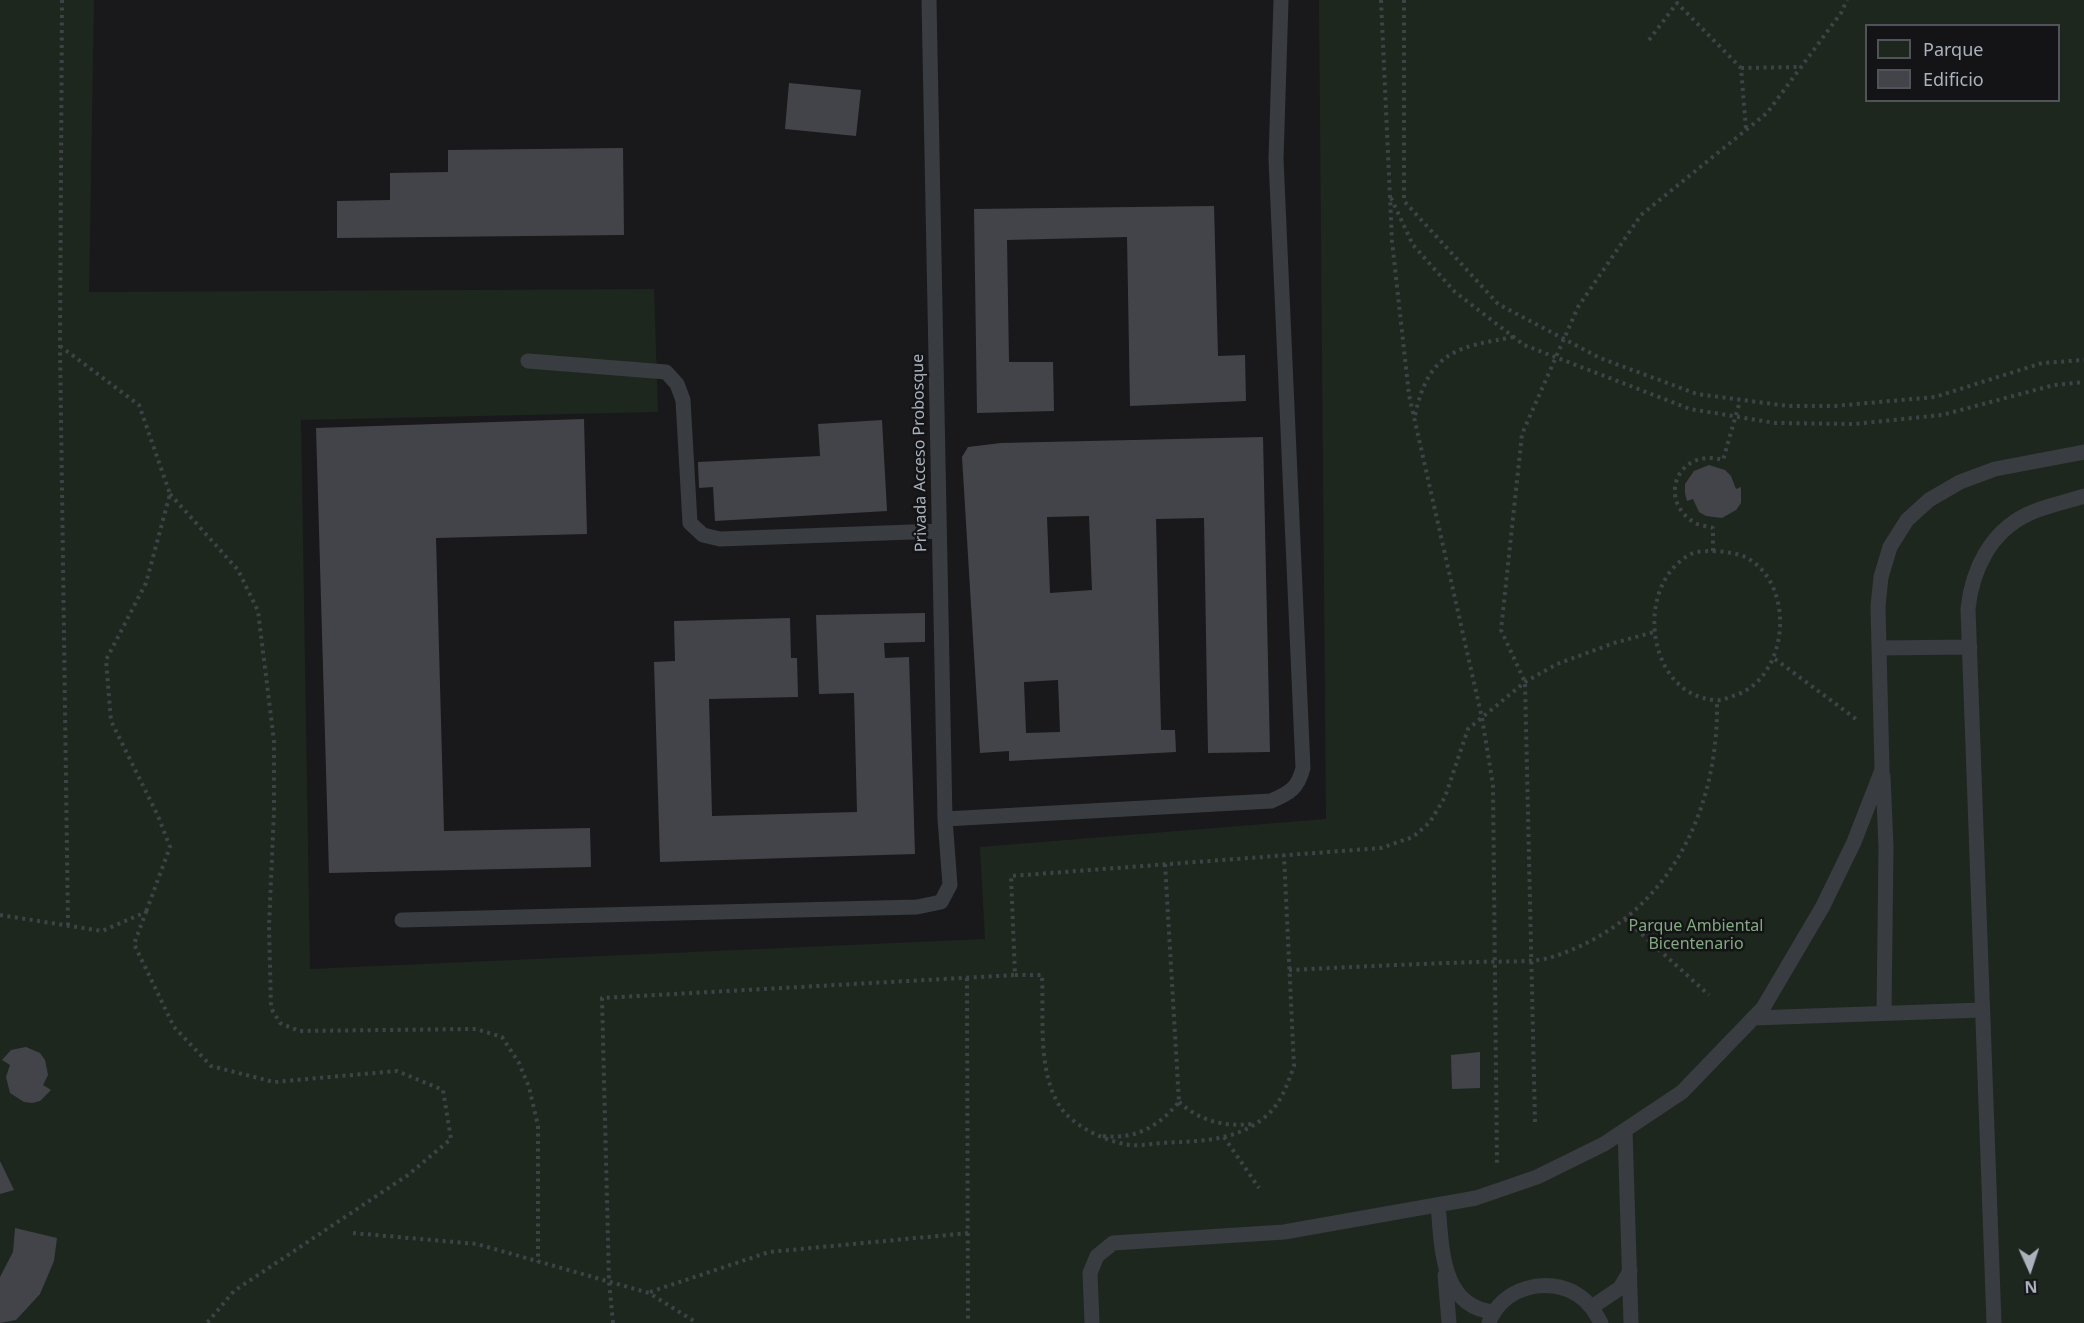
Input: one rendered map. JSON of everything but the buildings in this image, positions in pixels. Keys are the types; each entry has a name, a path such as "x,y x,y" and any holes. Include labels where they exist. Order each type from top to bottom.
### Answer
{"lane":[{"name":"Privada Acceso Probosque","path":"402,920 917,907 941,902 950,885 945,819 929,0"},
{"path":"945,819 1271,801 1290,793 1300,782 1303,768 1276,159 1281,0"},
{"path":"528,361 666,372 677,384 683,400 690,523 703,535 720,539 939,531"},
{"path":"1884,1012 1886,847 1878,606 1881,577 1890,547 1907,520 1929,500 1960,482 1995,469 2084,452"},
{"path":"1994,1323 1970,647 1971,583 1980,560 1998,537 2026,515 2084,496"},
{"path":"1879,648 1970,647"},
{"path":"1092,1323 1090,1273 1097,1256 1113,1243 1284,1232 1438,1205 1497,1191 1537,1177 1604,1144 1682,1092 1763,1008 1823,906 1854,842 1882,770"},
{"path":"1753,1018 1982,1010"},
{"path":"1625,1130 1631,1323"},
{"path":"1438,1205 1449,1323"},
{"path":"1444,1263 1459,1294 1471,1305 1492,1317 1503,1301 1520,1289 1541,1285 1560,1287 1577,1294 1592,1307 1601,1323"},
{"path":"1592,1307 1620,1288 1630,1271"}],"path":[{"path":"62,0 60,345 68,926"},
{"path":"1381,0 1389,195 1407,383 1482,718 1493,785 1497,1191"},
{"path":"1404,0 1404,201 1498,304 1600,358 1697,394 1788,406 1823,406 1935,396 2042,363 2084,360"},
{"path":"1535,1122 1525,682 1501,630 1522,434 1578,307 1641,215 1767,113 1841,13 1847,0"},
{"path":"1649,40 1678,2 1741,68 1746,130"},
{"path":"1741,68 1801,67"},
{"path":"1389,195 1413,245 1455,292 1524,345 1690,409 1775,423 1865,423 1942,415 2054,385 2084,382"},
{"path":"1414,417 1420,390 1440,360 1462,347 1514,337"},
{"path":"60,345 138,405 170,494 238,570 258,611 274,741 274,811 270,879 271,1008 280,1023 299,1031 476,1029 502,1037 519,1063 538,1126 538,1262"},
{"path":"1713,550 1713,528 1695,523 1683,511 1677,498 1675,480 1683,467 1698,459 1713,457 1724,460 1740,401"},
{"path":"170,494 146,583 106,660 111,721 159,816 170,847 134,944 174,1027 211,1066 274,1082 397,1071 443,1090 451,1139 408,1175 234,1291 207,1323"},
{"path":"1713,550 1735,553 1753,562 1770,582 1777,604 1780,635 1775,659 1762,678 1743,693 1717,700 1694,696 1677,683 1660,654 1654,632 1655,606 1663,582 1674,566 1693,553 1713,550"},
{"path":"1015,975 1011,876 1380,848 1413,837 1430,822 1445,798 1468,729 1525,682 1557,664 1614,643 1654,632"},
{"path":"1775,659 1881,737"},
{"path":"1289,970 1546,959 1595,940 1637,910 1663,882 1684,850 1700,811 1710,773 1718,730 1717,700"},
{"path":"613,1323 609,1281 602,998 1042,975 1046,1074 1059,1106 1077,1123 1108,1141 1128,1145 1224,1137 1240,1133 1266,1117 1284,1095 1294,1066 1284,855"},
{"path":"1099,1136 1132,1136 1149,1129 1167,1116 1179,1102 1165,864"},
{"path":"0,915 102,931 146,912"},
{"path":"1625,919 1709,995"},
{"path":"967,978 968,1323"},
{"path":"1179,1102 1194,1115 1212,1122 1233,1126 1254,1124"},
{"path":"1224,1137 1259,1188"},
{"path":"353,1233 477,1244 649,1293 698,1323"},
{"path":"649,1293 769,1252 969,1233"}],"green space":[{"name":"Parque Ambiental Bicentenario","path":"0,0 94,0 89,292 654,289 658,412 301,420 310,969 985,939 980,847 1326,819 1319,0 2084,0 2084,1323 0,1323"}]}
